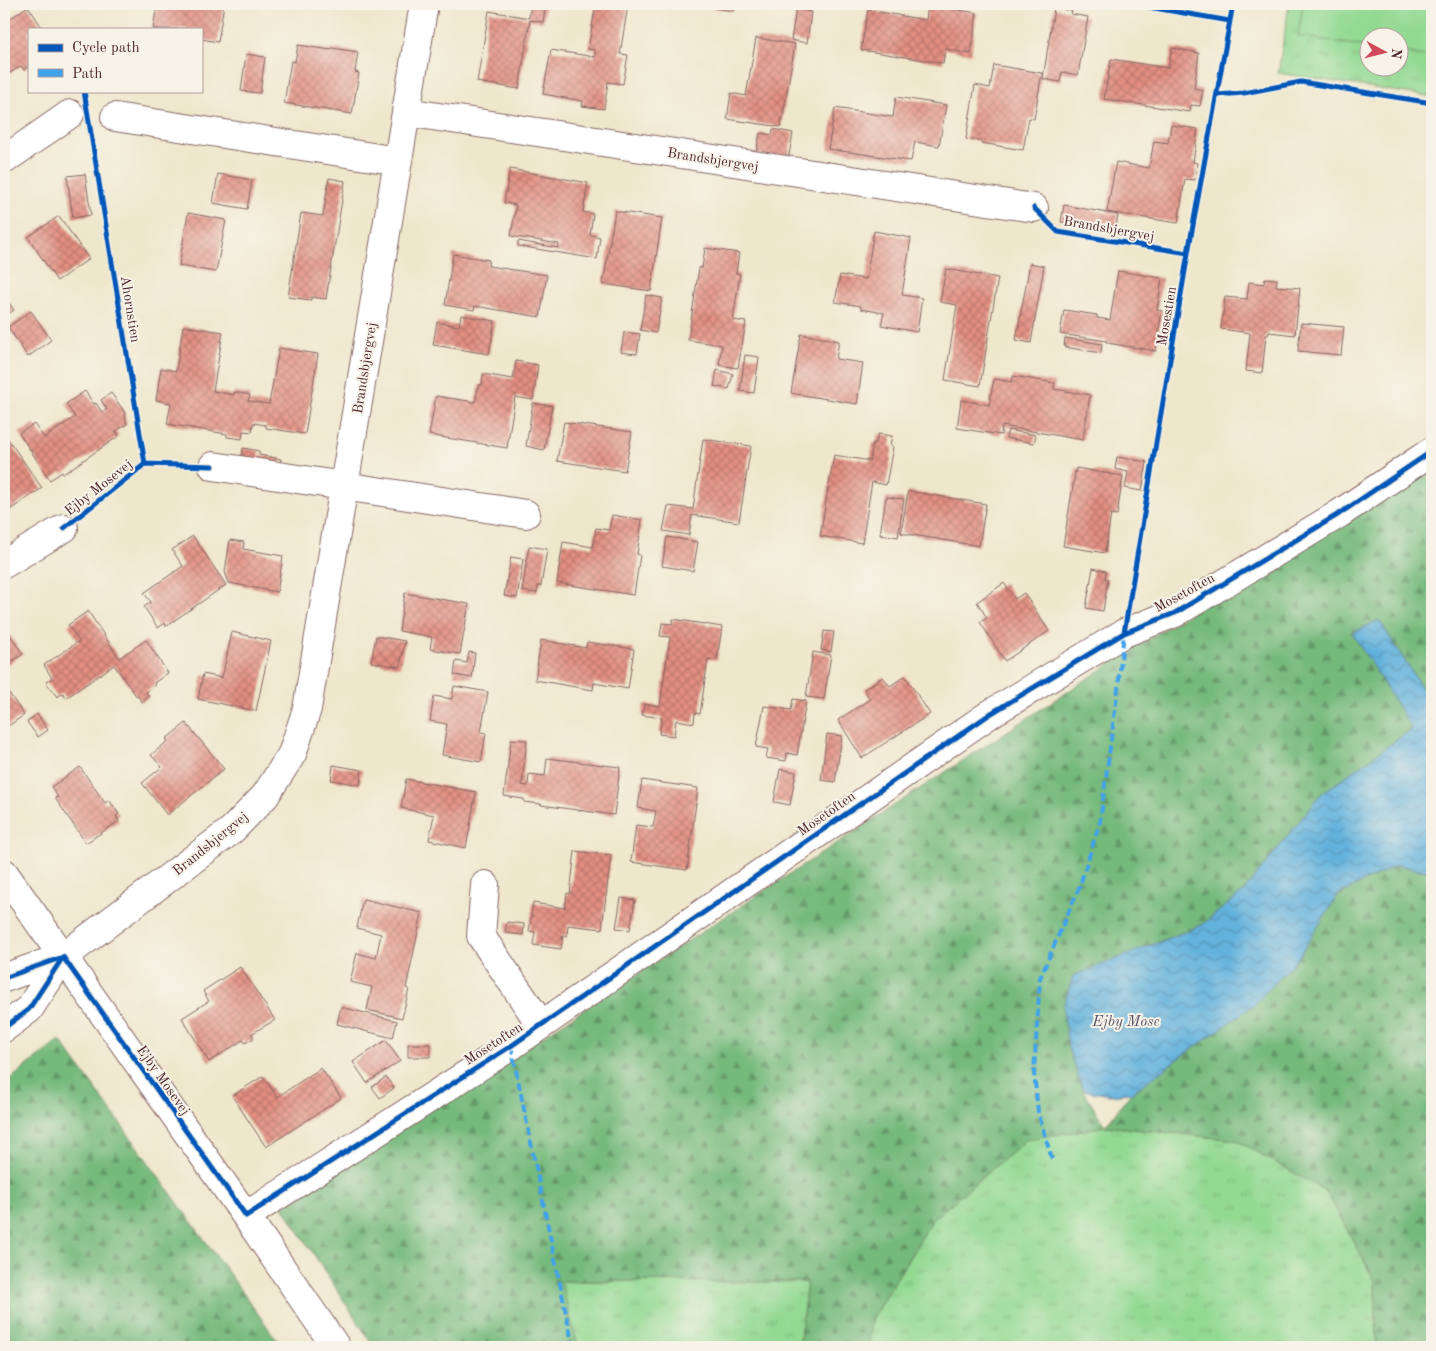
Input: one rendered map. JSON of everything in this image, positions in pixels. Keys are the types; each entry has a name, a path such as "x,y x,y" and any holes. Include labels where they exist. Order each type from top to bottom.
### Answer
{"street":[{"name":"Brandsbjergvej","path":"4,978 63,957 232,830 265,796 292,754 307,709 424,4"},
{"name":"Brandsbjergvej","path":"406,112 1034,208"},
{"path":"4,160 70,114"},
{"path":"116,117 398,162"},
{"name":"Mosetoften","path":"246,1216 541,1025 990,714 1124,633 1175,613 1339,514 1432,451"},
{"path":"212,466 526,514"},
{"name":"Ejby Mosevej","path":"4,564 64,528"},
{"name":"Ejby Mosevej","path":"4,873 336,1347"},
{"name":"Mosetoften","path":"485,885 481,936 541,1025"},
{"name":"Brandsbjergvej","path":"4,1028 29,1009 63,957"}],"green space":[{"path":"1289,4 1432,4 1432,97 1278,73"},
{"path":"1303,4 1432,4 1432,57 1408,53 1408,28 1358,28 1358,45 1298,36"},
{"path":"1432,461 1432,704 1379,620 1353,633 1412,729 1321,794 1244,891 1202,925 1073,976 1083,1090 1105,1126 1026,1140 933,1219 871,1320 869,1347 799,1347 807,1282 561,1281 578,1347 374,1347 283,1207 1131,650"},
{"path":"1397,865 1432,872 1432,1347 1377,1347 1375,1281 1326,1191 1236,1140 1105,1126 1131,1093 1255,1003 1297,959 1338,895"},
{"path":"60,1040 282,1347 4,1347 4,1084"},
{"path":"1105,1126 1236,1140 1326,1191 1375,1281 1377,1347 869,1347 871,1320 933,1219 1026,1140"},
{"path":"560,1281 807,1282 799,1347 578,1347"}],"water":[{"name":"Ejby Mose","path":"1379,620 1432,704 1432,872 1397,865 1338,895 1297,959 1255,1004 1131,1093 1109,1095 1083,1090 1068,1048 1063,1007 1073,976 1202,925 1244,891 1321,794 1412,729 1352,633"}],"building":[{"path":"157,4 224,4 218,42 202,39 202,28 153,28"},
{"path":"335,4 376,4 375,11"},
{"path":"531,4 546,4 543,22 530,20 519,89 477,82 489,11 529,18"},
{"path":"596,4 628,5 620,54 628,55 623,84 608,82 604,109 582,106 583,101 543,94 551,50 595,57 595,50 588,49"},
{"path":"714,4 734,4 733,11 714,8"},
{"path":"928,5 977,13 971,54 945,49 943,63 861,50 868,10 926,20"},
{"path":"28,6 42,28 28,28 28,67 24,70 21,66 4,77 4,23"},
{"path":"1054,8 1072,11 1071,14 1088,17 1078,75 1062,72 1060,82 1043,79"},
{"path":"796,9 811,12 807,43 791,40"},
{"path":"756,38 795,44 781,127 727,119 731,93 746,96"},
{"path":"298,45 358,52 355,72 359,73 352,114 284,103 291,61 295,62"},
{"path":"1172,48 1199,53 1194,88 1203,90 1200,106 1191,105 1190,112 1104,99 1111,59 1168,68"},
{"path":"246,54 265,57 260,93 241,91"},
{"path":"994,65 1042,73 1034,119 1029,118 1023,150 966,139 975,85 990,88"},
{"path":"896,97 946,105 939,146 915,142 911,161 828,149 835,108 893,117"},
{"path":"1171,125 1198,129 1193,162 1197,163 1195,180 1185,179 1178,223 1107,212 1116,162 1149,168 1154,141 1168,143"},
{"path":"773,129 793,133 788,160 756,154 760,133 772,135"},
{"path":"510,169 588,183 583,212 593,214 590,235 600,237 597,259 518,246 518,241 558,248 559,244 511,236 516,205 504,203"},
{"path":"85,174 91,215 73,218 67,176"},
{"path":"218,174 252,180 247,209 213,203"},
{"path":"329,178 345,181 326,299 311,297 311,300 288,297 301,213 323,216"},
{"path":"1064,205 1118,215 1115,232 1061,222"},
{"path":"615,211 662,218 651,291 603,284"},
{"path":"188,213 226,220 216,272 179,266"},
{"path":"59,216 89,259 57,281 28,237"},
{"path":"874,231 911,238 902,295 922,298 917,332 881,325 884,313 861,309 861,306 835,302 840,275 866,279"},
{"path":"705,248 739,253 736,273 740,274 733,320 746,322 738,368 719,365 722,345 688,340 699,268 702,268"},
{"path":"453,254 489,260 488,266 547,275 540,317 475,306 474,310 445,305"},
{"path":"1030,263 1044,266 1031,343 1016,340"},
{"path":"946,269 998,278 980,386 945,380 957,305 940,302"},
{"path":"1118,271 1162,278 1157,310 1162,311 1156,351 1060,334 1064,310 1097,315 1097,318 1110,320"},
{"path":"1265,278 1277,279 1276,286 1300,288 1295,335 1269,332 1266,335 1262,373 1246,371 1250,333 1221,329 1225,297 1247,299 1249,282 1264,284"},
{"path":"646,295 662,298 656,333 640,330"},
{"path":"4,296 14,310 4,317"},
{"path":"31,311 51,340 28,357 8,327"},
{"path":"461,315 495,321 489,354 433,345 437,322 459,326"},
{"path":"1301,323 1344,327 1341,355 1298,351"},
{"path":"183,326 223,332 213,391 234,395 234,392 250,395 248,401 269,404 279,348 318,354 305,434 266,428 266,425 253,423 252,432 243,431 242,439 227,437 227,434 167,424 171,403 156,400 161,368 176,371"},
{"path":"624,332 640,334 637,354 621,352"},
{"path":"801,334 839,341 836,359 863,363 857,404 791,393"},
{"path":"1065,338 1102,344 1101,353 1064,347"},
{"path":"745,355 759,357 754,393 740,391"},
{"path":"516,361 538,365 533,400 515,397 507,448 429,435 436,396 475,402 479,385 482,385 483,374 513,379"},
{"path":"717,370 733,374 729,389 714,386"},
{"path":"1013,376 1055,383 1054,389 1090,395 1083,440 1002,426 1001,435 957,428 961,400 989,405 994,379 1012,382"},
{"path":"85,391 102,412 107,409 101,400 111,393 124,411 127,424 116,431 119,436 63,474 62,472 50,480 19,433 34,424 44,438 75,417 66,404"},
{"path":"533,403 552,406 544,450 526,446"},
{"path":"564,422 632,432 625,471 557,461"},
{"path":"1008,430 1036,435 1034,443 1006,438"},
{"path":"878,434 892,436 890,446 893,447 886,485 872,482 862,543 820,536 834,455 870,461 873,443 876,443"},
{"path":"8,439 42,488 4,514 4,442"},
{"path":"703,439 751,446 739,522 692,515 689,535 663,531 668,506 693,509"},
{"path":"243,448 259,451 259,455 281,459 280,467 241,460"},
{"path":"1117,457 1147,462 1142,491 1125,488 1128,472 1115,469"},
{"path":"1076,468 1123,476 1117,515 1111,514 1105,553 1063,546"},
{"path":"908,491 986,504 979,546 901,533"},
{"path":"886,497 904,499 898,537 880,534"},
{"path":"612,515 642,520 637,554 640,555 634,595 557,583 563,542 593,547 596,528 609,530"},
{"path":"193,536 226,585 166,626 165,623 158,628 144,607 151,602 144,593 183,566 172,550"},
{"path":"667,537 698,542 693,571 662,566"},
{"path":"230,540 244,542 243,549 283,556 277,592 229,583 225,572"},
{"path":"529,546 547,549 541,586 538,586 537,593 522,591"},
{"path":"511,557 523,559 517,598 504,596"},
{"path":"1093,568 1106,571 1105,579 1108,579 1103,611 1086,608"},
{"path":"1004,583 1015,599 1024,593 1049,631 1005,661 980,622 987,618 977,602"},
{"path":"405,593 469,604 460,654 430,649 432,637 399,631"},
{"path":"88,611 119,658 146,640 168,673 154,683 155,685 146,692 149,697 142,702 114,665 66,698 63,693 57,697 46,682 52,678 44,665 79,641 68,625"},
{"path":"673,619 722,627 717,660 708,659 700,714 695,713 694,723 676,720 674,736 659,734 662,718 642,715 644,704 660,706 670,637 660,636 662,623 672,624"},
{"path":"4,627 23,654 4,667"},
{"path":"824,631 834,632 831,652 821,650"},
{"path":"232,632 271,641 256,711 198,699 203,674 222,678"},
{"path":"376,636 405,641 400,667 371,662"},
{"path":"541,640 586,648 587,642 634,649 628,689 594,683 593,690 535,680"},
{"path":"469,652 475,653 472,678 454,675 456,661 467,663"},
{"path":"813,652 831,655 824,699 806,697"},
{"path":"905,676 930,714 862,758 838,720 870,699 864,689 883,677 890,686"},
{"path":"4,686 24,715 4,729"},
{"path":"454,686 488,692 481,732 486,733 481,762 442,755 447,724 430,721 434,696 452,699"},
{"path":"793,699 806,701 797,755 787,753 786,761 766,758 768,749 756,747 764,706 791,710"},
{"path":"37,714 48,730 38,737 27,722"},
{"path":"186,723 224,769 167,815 142,783 162,767 151,755 168,741 166,739"},
{"path":"827,734 842,736 835,782 821,780"},
{"path":"511,739 527,740 522,785 528,786 529,774 545,776 547,758 620,767 614,815 541,805 524,802 524,799 504,796"},
{"path":"333,765 362,770 360,785 331,780"},
{"path":"80,767 105,803 109,800 119,814 116,816 119,821 86,843 55,798 58,797 51,787"},
{"path":"780,769 796,772 790,805 774,802"},
{"path":"406,779 476,792 466,848 429,840 434,815 401,808"},
{"path":"642,780 698,788 687,870 631,862 636,825 653,827 656,811 638,808"},
{"path":"575,851 611,855 602,929 568,925 567,936 563,935 561,949 533,945 535,932 529,931 533,903 565,908 567,893 570,894"},
{"path":"621,898 635,900 630,930 616,928"},
{"path":"363,899 422,913 406,988 409,989 402,1018 367,1010 372,987 350,982 357,953 376,958 381,934 357,928"},
{"path":"507,922 524,924 523,935 505,933"},
{"path":"240,967 275,1020 251,1034 254,1038 245,1043 243,1040 209,1062 182,1018 209,1001 203,991"},
{"path":"341,1007 397,1021 393,1038 337,1024"},
{"path":"386,1040 400,1061 367,1083 353,1062"},
{"path":"408,1044 430,1044 430,1057 408,1057"},
{"path":"321,1068 341,1098 266,1147 232,1096 263,1076 277,1097"},
{"path":"386,1077 394,1088 380,1098 372,1087"}],"marked path":[{"path":"1052,1159 1038,1112 1034,1073 1040,978 1079,888 1100,822 1124,633"},
{"path":"511,1046 573,1347"}],"cycle path":[{"path":"1131,4 1230,21"},
{"name":"Mosestien","path":"1124,633 1188,253 1233,4"},
{"path":"1217,95 1244,93 1301,82 1432,103"},
{"name":"Ahornstien","path":"84,92 145,464 213,466"},
{"path":"1034,208 1058,232 1188,253"},
{"path":"63,957 246,1216 511,1046 990,714 1124,633 1175,613 1339,514 1432,451"},
{"path":"64,528 145,464"},
{"path":"4,978 63,957"},
{"path":"4,1028 29,1009 63,957"}]}
